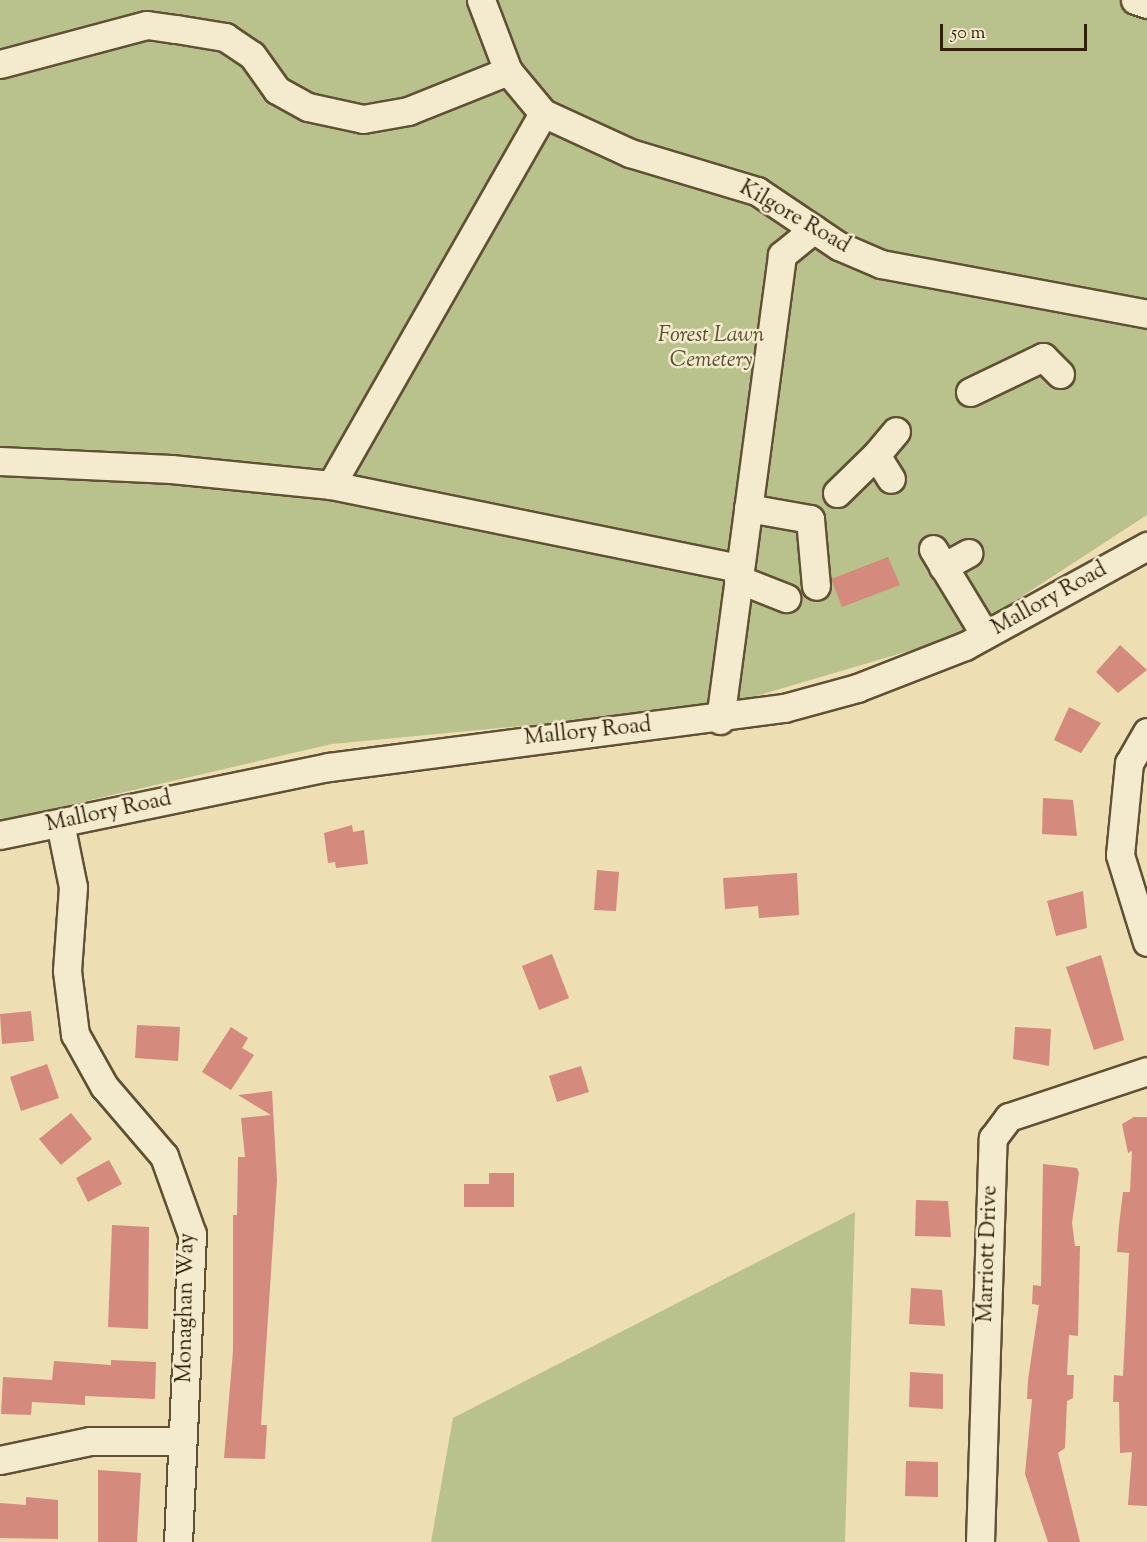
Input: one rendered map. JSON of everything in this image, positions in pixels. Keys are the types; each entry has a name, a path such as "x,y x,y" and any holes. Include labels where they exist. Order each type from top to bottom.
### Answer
{"street":[{"name":"Kilgore Road","path":"481,0 507,71 543,113 630,153 758,191 814,229 880,264 1147,314"},
{"path":"1135,0 1147,4"},
{"path":"0,64 147,25 176,28 225,37 252,55 277,90 308,107 363,119 408,111 507,71"},
{"path":"331,485 543,113"},
{"path":"720,720 782,255 814,229"},
{"path":"970,392 1043,357 1060,374"},
{"path":"837,493 876,455 896,431"},
{"path":"876,455 891,479"},
{"path":"0,461 171,469 331,485 739,574 786,598"},
{"path":"748,508 810,519 816,586"},
{"name":"Mallory Road","path":"12,833 329,767 500,741 720,720 857,688 985,635 1147,546"},
{"path":"968,553 938,558 985,635"},
{"path":"1147,732 1129,763 1120,855 1147,942"},
{"path":"0,816 12,833"},
{"name":"Monaghan Way","path":"60,823 73,887 67,971 75,1034 104,1086 164,1156 192,1234 178,1542"},
{"name":"Marriott Drive","path":"980,1542 993,1138 1009,1117 1147,1071"},
{"path":"0,1460 90,1441 182,1441"}],"green space":[{"name":"Forest Lawn Cemetery","path":"0,0 1147,0 1147,515 992,616 943,641 719,707 332,744 0,821"},
{"path":"855,1212 845,1542 431,1542 453,1418"}],"building":[{"path":"888,557 900,585 842,607 831,579"},
{"path":"1120,645 1147,670 1118,693 1096,672"},
{"path":"1069,707 1101,723 1081,753 1054,740"},
{"path":"1043,798 1073,800 1077,836 1042,834"},
{"path":"352,825 353,832 364,830 368,864 336,868 335,862 328,863 324,833"},
{"path":"597,870 619,872 616,911 594,910"},
{"path":"797,873 799,915 759,918 758,906 725,909 723,878"},
{"path":"1083,891 1087,928 1056,936 1047,901"},
{"path":"552,954 569,998 539,1010 522,966"},
{"path":"1101,955 1124,1040 1094,1050 1066,967"},
{"path":"31,1011 34,1041 2,1044 0,1014"},
{"path":"137,1025 180,1027 178,1061 135,1058"},
{"path":"231,1027 248,1038 242,1048 254,1055 231,1090 202,1072"},
{"path":"1015,1027 1051,1029 1049,1066 1013,1059"},
{"path":"47,1064 59,1098 21,1111 10,1077"},
{"path":"581,1066 589,1092 557,1102 549,1076"},
{"path":"272,1091 277,1180 261,1425 267,1425 265,1459 224,1458 233,1351 233,1215 237,1215 238,1157 245,1157 241,1118 271,1115 238,1095"},
{"path":"71,1113 92,1139 61,1165 39,1139"},
{"path":"1134,1117 1147,1117 1147,1506 1128,1505 1132,1452 1120,1453 1119,1402 1113,1402 1114,1375 1123,1376 1129,1253 1117,1252 1123,1192 1130,1192 1132,1151 1128,1153 1122,1124"},
{"path":"109,1160 122,1184 88,1202 76,1178"},
{"path":"1043,1164 1077,1168 1079,1173 1072,1223 1075,1246 1080,1246 1078,1336 1069,1335 1067,1375 1074,1375 1073,1398 1067,1401 1065,1448 1058,1453 1080,1542 1048,1542 1025,1474 1032,1399 1027,1399 1028,1380 1039,1305 1032,1304 1033,1285 1041,1286"},
{"path":"489,1173 514,1173 514,1207 464,1207 464,1184 489,1184"},
{"path":"916,1200 948,1201 951,1237 915,1236"},
{"path":"112,1225 149,1227 148,1329 108,1327"},
{"path":"911,1288 942,1290 945,1326 909,1324"},
{"path":"111,1360 156,1362 155,1399 85,1396 85,1405 32,1402 31,1415 1,1414 3,1377 52,1380 54,1361 111,1365"},
{"path":"910,1372 943,1374 943,1409 909,1407"},
{"path":"906,1461 938,1462 938,1497 905,1496"},
{"path":"98,1470 141,1473 137,1542 98,1542"},
{"path":"26,1497 58,1500 58,1539 0,1538 0,1503 26,1505"}]}
